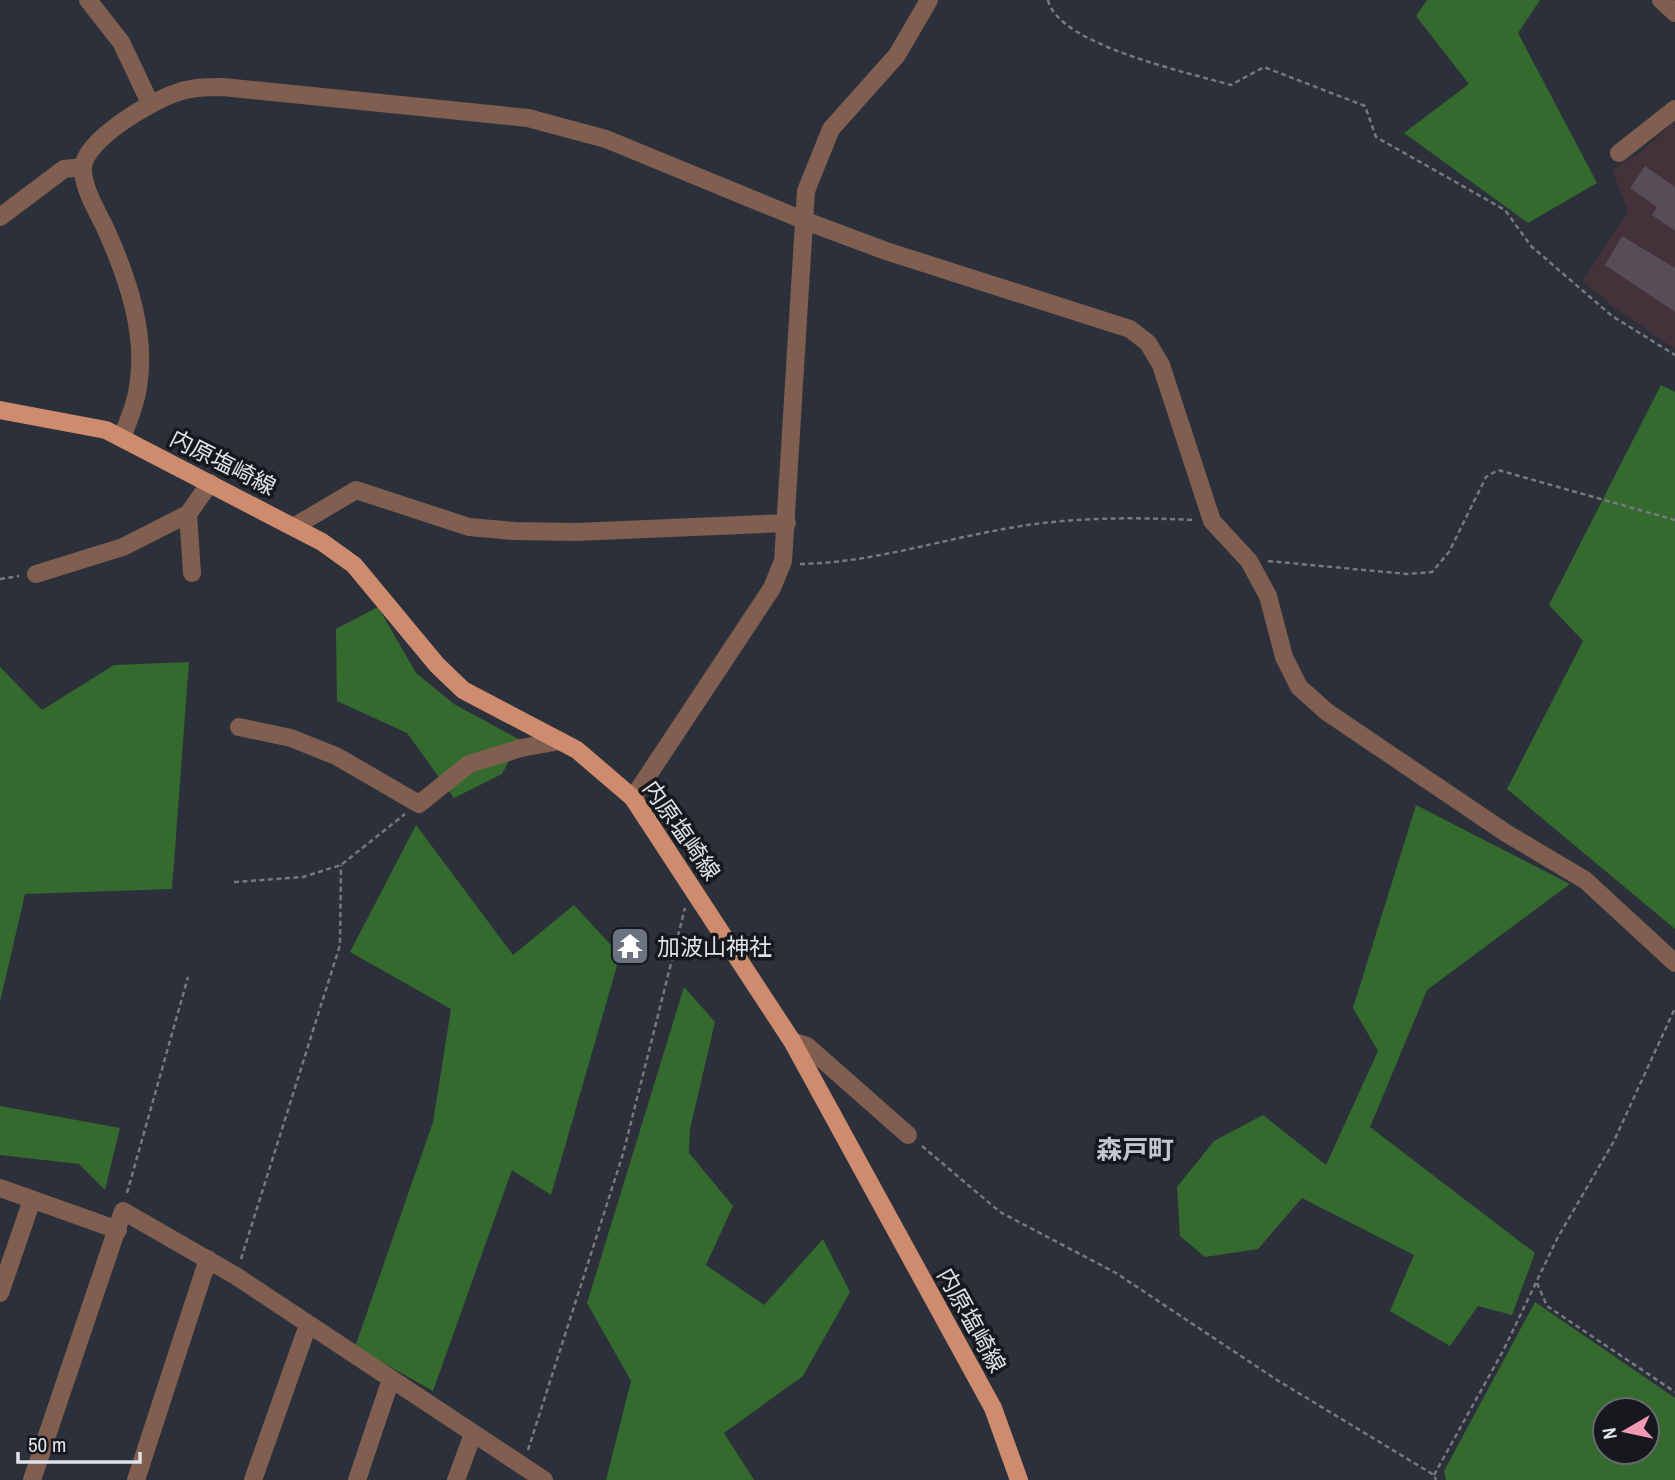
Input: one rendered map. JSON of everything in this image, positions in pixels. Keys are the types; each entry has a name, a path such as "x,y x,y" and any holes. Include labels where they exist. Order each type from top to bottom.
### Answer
{"main road":[{"name":"内原塩崎線","path":"0,410 80,423 122,438 295,526 354,565 437,666 463,690 486,705 560,741 595,762 633,798 792,1041 993,1408 1019,1480"}],"street":[{"path":"88,0 121,42 150,103"},
{"path":"633,798 772,588 783,561 806,191 831,129 897,55 929,0"},
{"path":"1661,0 1675,13"},
{"path":"122,438 138,389 141,360 137,330 122,266 86,184 83,167 90,150 150,103 198,87 223,87 387,106 484,111 528,118 606,139 886,251 1130,329 1148,343 1161,365 1212,521 1249,561 1268,596 1284,657 1299,687 1327,712 1496,826 1585,880 1675,962"},
{"path":"1619,153 1675,109"},
{"path":"0,217 64,169 83,167"},
{"path":"36,574 123,547 188,514 210,483"},
{"path":"295,526 356,490 469,527 514,531 576,532 787,523"},
{"path":"188,514 192,573"},
{"path":"239,727 291,738 336,756 419,804 469,764 520,748 560,741"},
{"path":"792,1041 807,1046 908,1135"},
{"path":"0,1188 118,1230"},
{"path":"0,1293 32,1200"},
{"path":"32,1480 123,1211 236,1276 544,1480"},
{"path":"136,1480 208,1259"},
{"path":"253,1480 308,1325"},
{"path":"357,1480 391,1379"},
{"path":"456,1480 473,1434"}],"path":[{"path":"1048,0 1055,15 1094,42 1231,85 1264,67 1366,106 1376,136 1505,210 1531,246 1612,317 1675,355"},
{"path":"1249,561 1407,574 1432,572 1449,552 1486,477 1498,470 1675,520"},
{"path":"783,561 801,565 880,556 940,541 1056,521 1146,518 1212,521"},
{"path":"234,882 303,877 341,865 419,804"},
{"path":"236,1276 341,945 341,865"},
{"path":"523,1464 623,1154 692,885"},
{"path":"127,1193 188,978"},
{"path":"1434,1475 1558,1237 1614,1141 1675,1008"},
{"path":"908,1135 1000,1212 1116,1273 1277,1380 1434,1475 1436,1480"},
{"path":"1536,1282 1547,1306 1675,1392"}],"shaded area":[{"path":"1675,121 1675,349 1616,309 1583,281 1628,211 1612,170 1642,151"}],"green space":[{"path":"1427,0 1540,0 1518,33 1597,183 1528,223 1404,133 1469,84 1416,16"},
{"path":"1661,385 1675,392 1675,929 1507,789 1583,641 1549,605"},
{"path":"378,607 416,673 454,704 520,740 502,774 454,798 407,733 337,701 336,629"},
{"path":"189,662 172,889 25,894 0,1002 0,667 42,710 114,665"},
{"path":"1416,805 1570,884 1427,990 1370,1127 1535,1253 1512,1315 1478,1306 1450,1346 1390,1311 1414,1255 1302,1198 1258,1249 1205,1257 1180,1236 1177,1187 1214,1141 1263,1115 1326,1165 1378,1051 1353,1008"},
{"path":"416,825 513,955 574,905 620,955 551,1195 512,1170 433,1391 355,1347 433,1122 451,1009 350,952"},
{"path":"684,987 715,1022 690,1129 689,1153 733,1206 706,1265 764,1305 823,1239 850,1292 803,1376 724,1433 754,1480 606,1480 631,1381 587,1303"},
{"path":"0,1106 120,1128 105,1190 79,1164 0,1155"},
{"path":"1535,1302 1675,1398 1675,1480 1446,1480 1444,1471"}],"building":[{"path":"1645,166 1675,187 1675,231 1652,215 1657,207 1630,188"},
{"path":"1622,236 1675,268 1675,312 1605,265"}],"place":[{"name":"加波山神社","path":"630,946"}],"district":[{"name":"森戸町","path":"1135,1149"}]}
